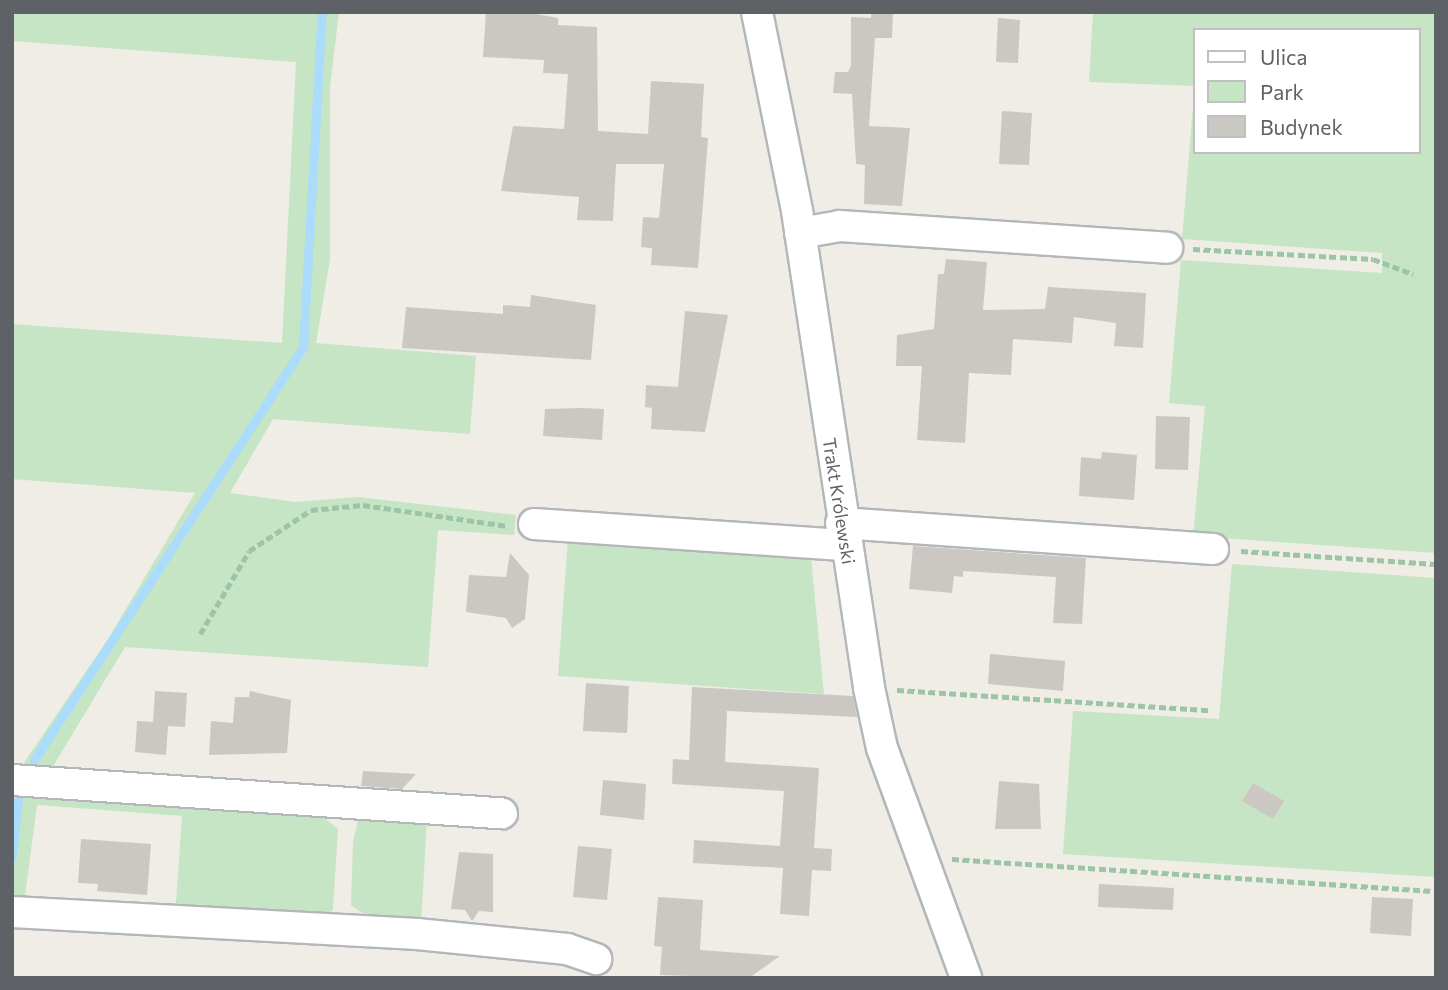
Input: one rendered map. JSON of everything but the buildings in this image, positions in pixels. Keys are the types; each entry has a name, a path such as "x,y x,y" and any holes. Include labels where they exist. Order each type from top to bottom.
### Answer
{"street":[{"name":"Trakt Królewski","path":"757,12 800,233 843,534 869,688 920,857 966,978"},
{"path":"800,233 840,226 1167,248"},
{"path":"534,524 1213,549"},
{"path":"12,780 502,813"},
{"path":"12,912 417,934 566,949 596,959"}],"path":[{"path":"1167,248 1373,259 1413,274"},
{"path":"200,634 249,551 311,510 363,505 490,526 534,524"},
{"path":"1213,549 1436,564"},
{"path":"869,688 1209,710"},
{"path":"920,857 1436,891"}],"green space":[{"path":"12,12 339,12 330,88 330,259 316,343 476,356 470,434 273,419 230,493 295,502 358,497 516,515 514,535 438,530 428,667 125,647 49,773 19,770 108,639 195,493 12,479 12,324 282,343 296,62 12,41"},
{"path":"1093,12 1436,12 1436,553 1193,536 1205,406 1169,403 1181,260 1382,273 1382,253 1182,239 1192,118 1192,154 1420,154 1420,28 1192,28 1192,86 1089,82"},
{"path":"568,539 811,557 824,694 558,676"},
{"path":"1232,564 1436,578 1436,877 1063,854 1073,711 1219,719"},
{"path":"12,790 316,811 338,829 333,909 325,921 175,918 182,816 37,805 24,903 12,900"},
{"path":"366,815 427,819 421,924 376,923 351,905 353,842 358,820"}],"waterway":[{"path":"34,760 303,347 322,12"},
{"path":"12,857 18,799"}]}
